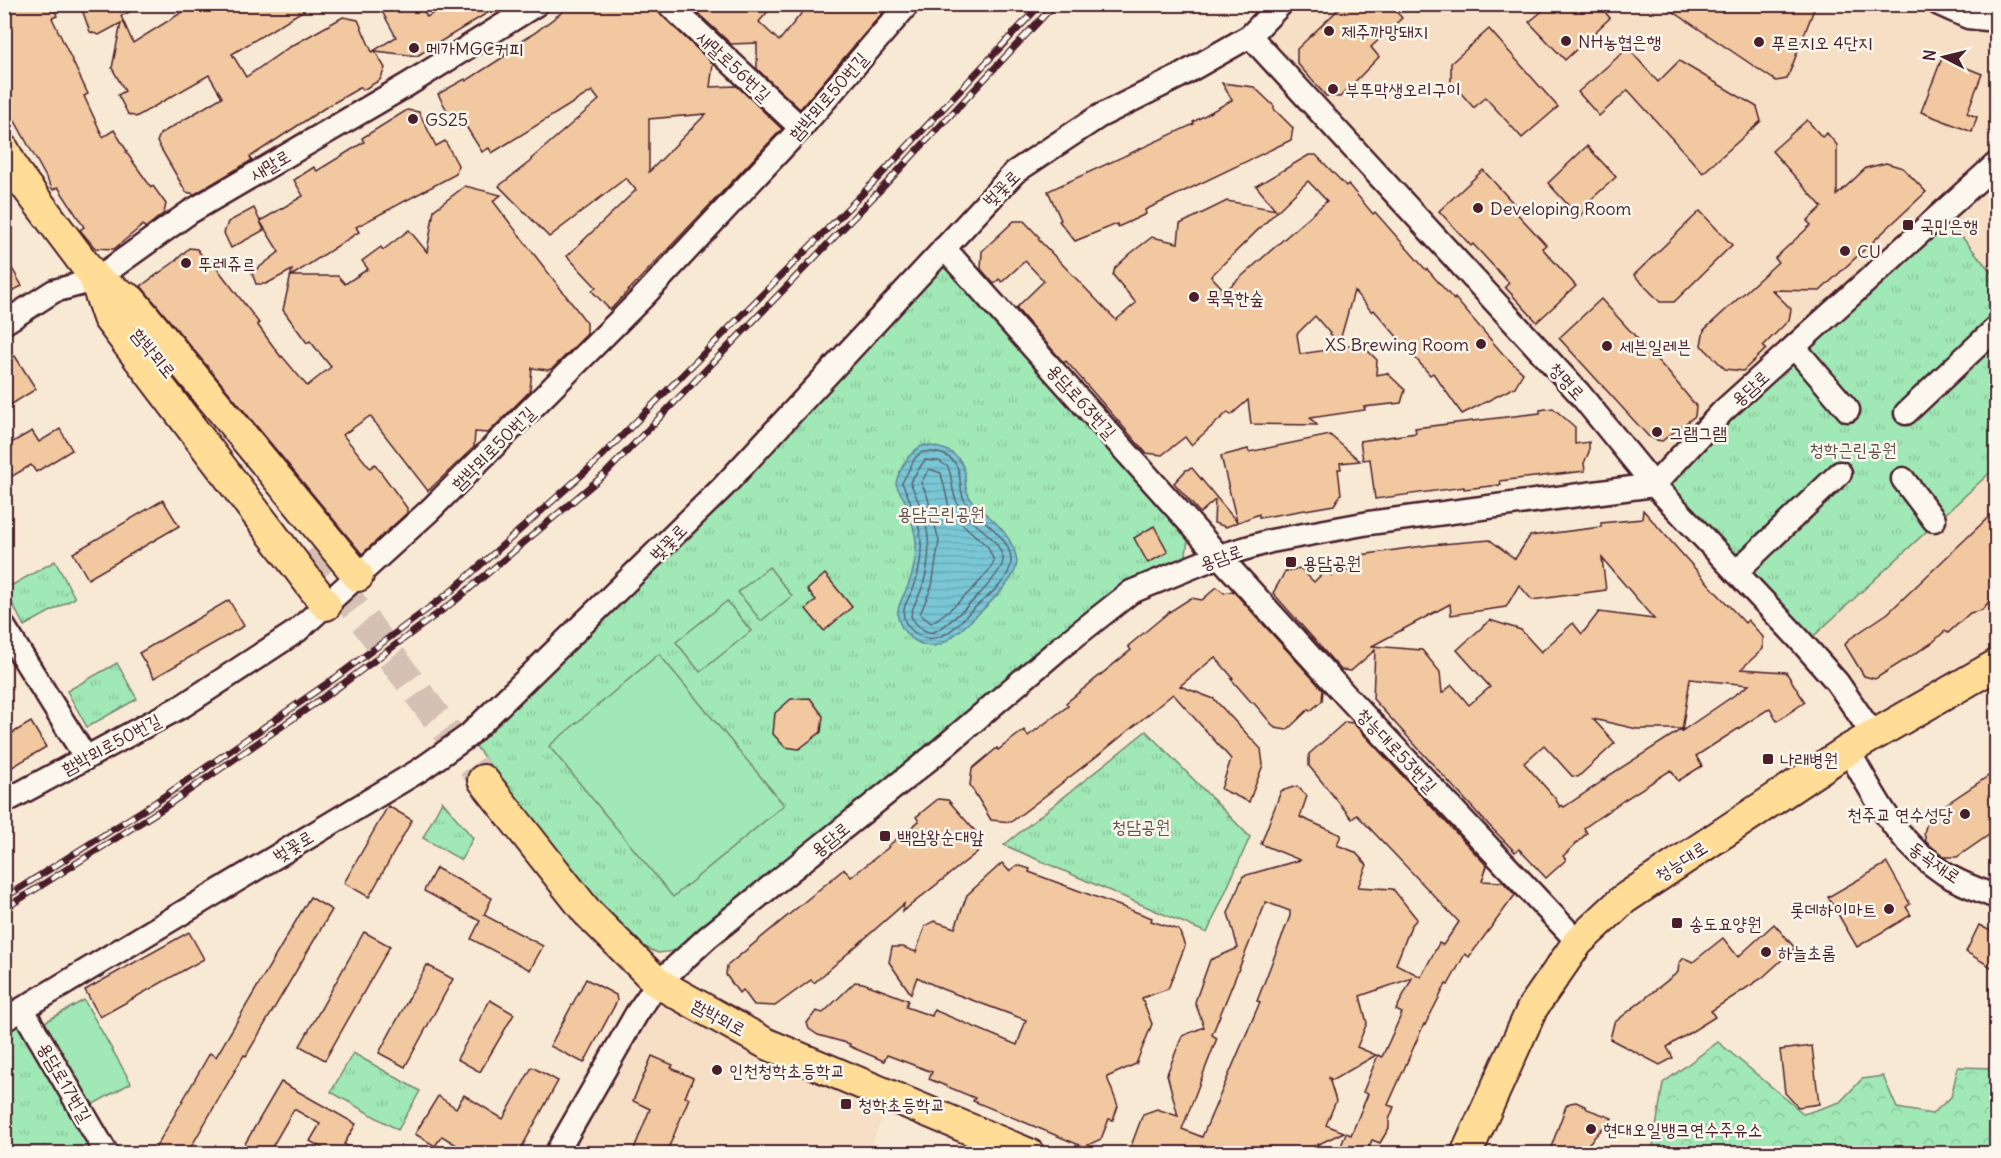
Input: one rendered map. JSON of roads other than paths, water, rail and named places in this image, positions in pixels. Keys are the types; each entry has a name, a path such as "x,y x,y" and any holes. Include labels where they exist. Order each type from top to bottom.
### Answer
{"main road":[{"name":"함박뫼로","path":"4,150 16,173 95,280 311,549"},
{"path":"95,280 131,300 358,576"},
{"path":"95,280 108,318 326,605"},
{"name":"청능대로","path":"1466,1154 1533,1007 1578,942 1624,899 1848,750 1996,665"},
{"name":"함박뫼로","path":"483,780 587,912 658,983 767,1044 1029,1154"}],"street":[{"name":"새말로","path":"4,323 54,291 95,280 190,212 407,85 537,4"},
{"name":"새말로56번길","path":"668,4 801,128"},
{"name":"함박뫼로50번길","path":"4,802 184,705 297,631 430,510 642,298 801,128 908,4"},
{"name":"벚꽃로","path":"14,1015 420,770 468,736 723,487 1015,172 1098,117 1178,77 1250,36 1281,4"},
{"path":"1939,4 1968,17 1996,20"},
{"name":"청명로","path":"1250,36 1579,393 1654,485 1838,682 1874,736"},
{"name":"용담로","path":"556,1154 637,1013 658,983 708,937 932,757 1060,648 1131,592 1219,556 1271,541 1369,523 1654,485 1723,411 1996,164"},
{"name":"용담로63번길","path":"944,248 1219,556"},
{"path":"1906,413 1996,328"},
{"path":"1794,347 1848,410"},
{"path":"1736,572 1840,473"},
{"path":"1903,479 1934,520"},
{"name":"청능대로53번길","path":"1219,556 1578,942"},
{"path":"4,627 86,758"},
{"name":"동곡재로","path":"1848,750 1892,825 1911,848 1947,875 1996,897"},
{"name":"용담로17번길","path":"14,1015 107,1154"}],"water":[{"path":"925,445 951,452 956,456 963,467 970,499 1004,532 1017,559 1016,569 1011,578 986,606 954,636 932,646 910,637 901,627 898,616 899,606 912,573 916,543 908,508 896,483 906,460 915,450"}],"tunnel":[{"path":"311,549 483,780"}],"railway":[{"path":"4,898 156,802 335,678 449,593 594,464 875,181 1041,4"},
{"path":"4,909 162,809 340,686 456,600 605,474 882,188 1055,4"}],"place":[{"name":"제주까망돼지","path":"1329,31"},
{"name":"NH농협은행","path":"1566,41"},
{"name":"푸르지오 4단지","path":"1759,42"},
{"name":"메가MGC커피","path":"414,48"},
{"name":"부뚜막생오리구이","path":"1333,89"},
{"name":"GS25","path":"413,119"},
{"name":"Developing Room","path":"1478,208"},
{"name":"국민은행","path":"1908,225"},
{"name":"CU","path":"1845,251"},
{"name":"뚜레쥬르","path":"186,263"},
{"name":"묵묵한숲","path":"1194,297"},
{"name":"XS Brewing Room","path":"1481,344"},
{"name":"세븐일레븐","path":"1607,346"},
{"name":"그램그램","path":"1657,432"},
{"name":"용담공원","path":"1291,562"},
{"name":"나래병원","path":"1768,759"},
{"name":"천주교 연수성당","path":"1965,814"},
{"name":"백암왕순대앞","path":"885,836"},
{"name":"롯데하이마트","path":"1889,909"},
{"name":"송도요양원","path":"1677,923"},
{"name":"하늘초롬","path":"1766,952"},
{"name":"인천청학초등학교","path":"717,1070"},
{"name":"청학초등학교","path":"846,1104"},
{"name":"현대오일뱅크연수주유소","path":"1591,1129"}],"park label":[{"name":"청학근린공원","path":"1853,449"},
{"name":"용담근린공원","path":"941,513"},
{"name":"청담공원","path":"1141,826"}]}
